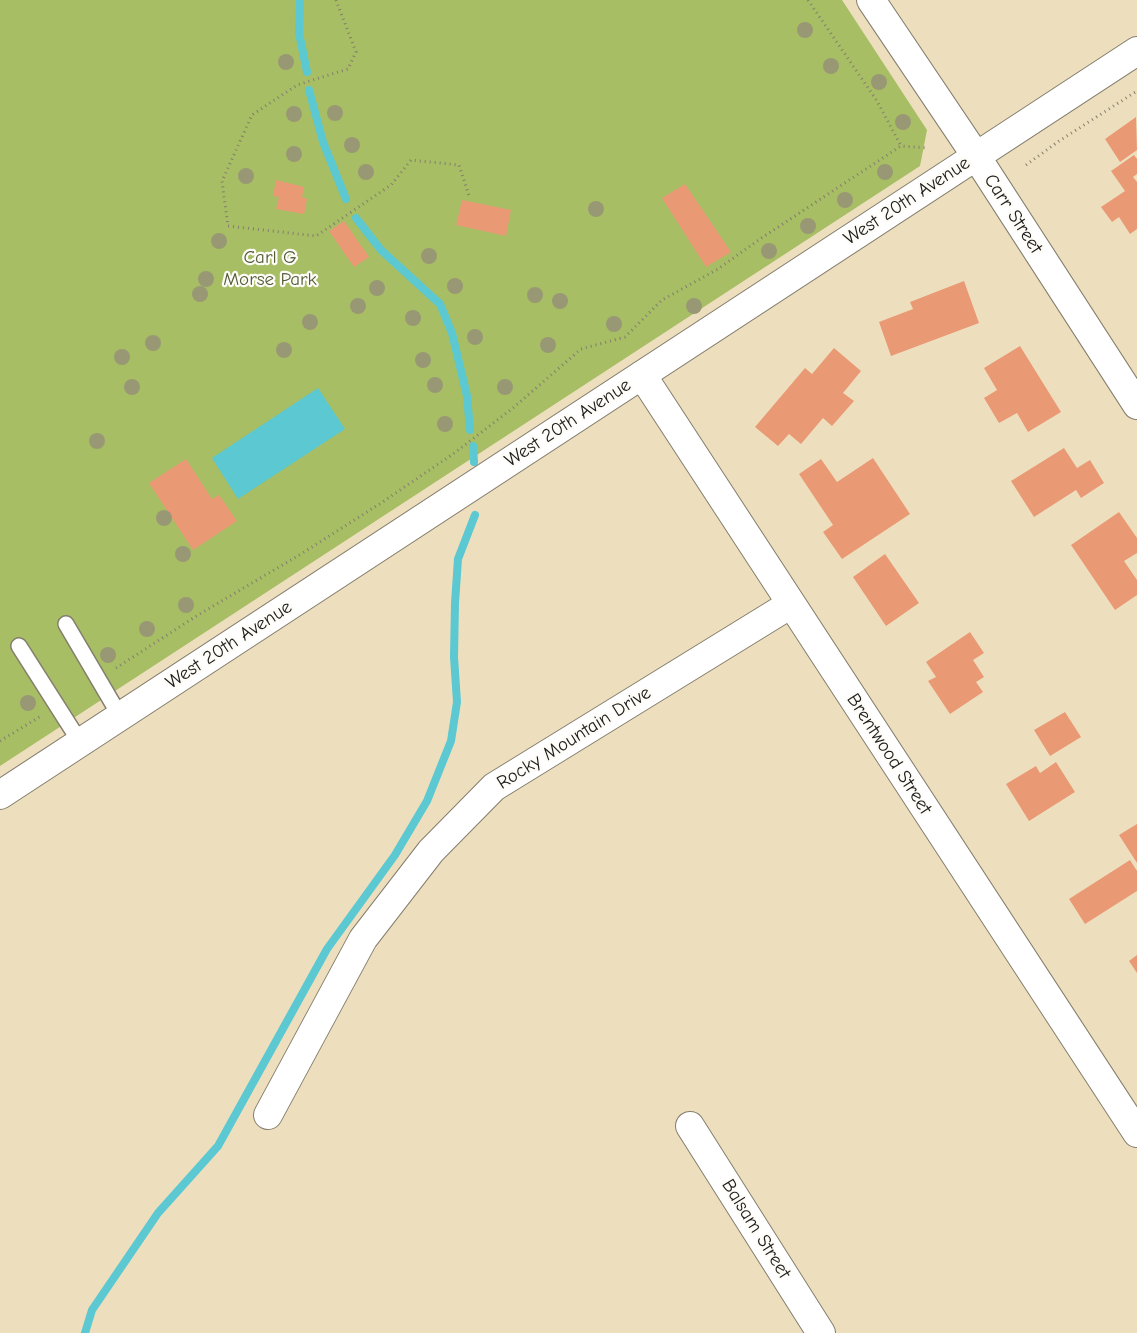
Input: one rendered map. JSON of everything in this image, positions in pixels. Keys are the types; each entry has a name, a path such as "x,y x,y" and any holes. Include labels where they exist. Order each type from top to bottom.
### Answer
{"street":[{"name":"Carr Street","path":"871,0 976,156 1137,405"},
{"name":"West 20th Avenue","path":"0,796 1137,51"},
{"name":"Brentwood Street","path":"642,375 1137,1133"},
{"name":"Rocky Mountain Drive","path":"268,1115 363,939 431,851 494,787 790,604"},
{"name":"Balsam Street","path":"690,1126 821,1333"}],"lane":[{"path":"66,624 120,716"},
{"path":"19,646 80,742"}],"path":[{"path":"336,0 356,52 348,69 297,85 252,115 222,181 228,226 316,236 391,185 411,160 459,165 469,196"},
{"path":"808,0 877,101 901,146"},
{"path":"1026,165 1059,141 1137,91"},
{"path":"98,680 198,614 301,554 453,454 513,408 581,349 625,336 662,300 718,269 901,146 928,148"},
{"path":"0,741 57,706"}],"green space":[{"name":"Carl G Morse Park","path":"0,0 842,0 927,130 920,166 0,766"}],"water":[{"path":"318,388 345,429 238,499 212,458"}],"building":[{"path":"1136,117 1137,150 1120,162 1105,139"},
{"path":"1134,155 1137,159 1137,174 1133,177 1137,182 1137,229 1130,234 1119,217 1112,222 1101,207 1125,191 1111,171"},
{"path":"276,180 304,187 302,197 307,199 304,214 276,209 279,197 273,196"},
{"path":"685,184 731,252 706,267 662,198"},
{"path":"462,200 511,210 506,236 456,225"},
{"path":"344,221 369,257 354,267 329,231"},
{"path":"964,281 979,323 891,356 879,322 913,309 910,302"},
{"path":"1020,346 1061,412 1028,432 1017,413 999,423 984,398 997,390 984,368"},
{"path":"834,348 861,371 843,393 854,401 832,426 823,418 801,444 789,434 778,446 755,427 805,368 812,374"},
{"path":"1064,448 1077,468 1090,460 1104,483 1081,498 1076,490 1034,517 1011,481"},
{"path":"873,458 910,514 842,559 823,532 833,525 799,474 821,459 837,482"},
{"path":"186,459 212,499 219,495 237,521 193,550 149,483"},
{"path":"1119,512 1137,538 1137,553 1124,561 1137,580 1137,595 1115,610 1071,545"},
{"path":"885,554 919,603 886,626 853,577"},
{"path":"970,632 984,653 973,660 984,677 976,682 983,692 950,714 928,681 936,677 926,662"},
{"path":"1065,712 1081,737 1050,756 1034,730"},
{"path":"1056,762 1075,792 1029,821 1006,784 1036,766 1040,773"},
{"path":"1137,824 1137,863 1119,835"},
{"path":"1130,860 1137,871 1137,891 1085,924 1069,899"},
{"path":"1137,955 1137,973 1129,961"}],"waterway":[{"path":"300,0 299,33 307,72"},
{"path":"309,90 323,142 346,199"},
{"path":"356,218 381,250 440,304 452,333 467,396 470,430"},
{"path":"473,446 474,462"},
{"path":"85,1333 92,1310 158,1213 218,1146 327,949 395,855 427,801 451,741 457,702 454,657 458,559 475,515"}]}
